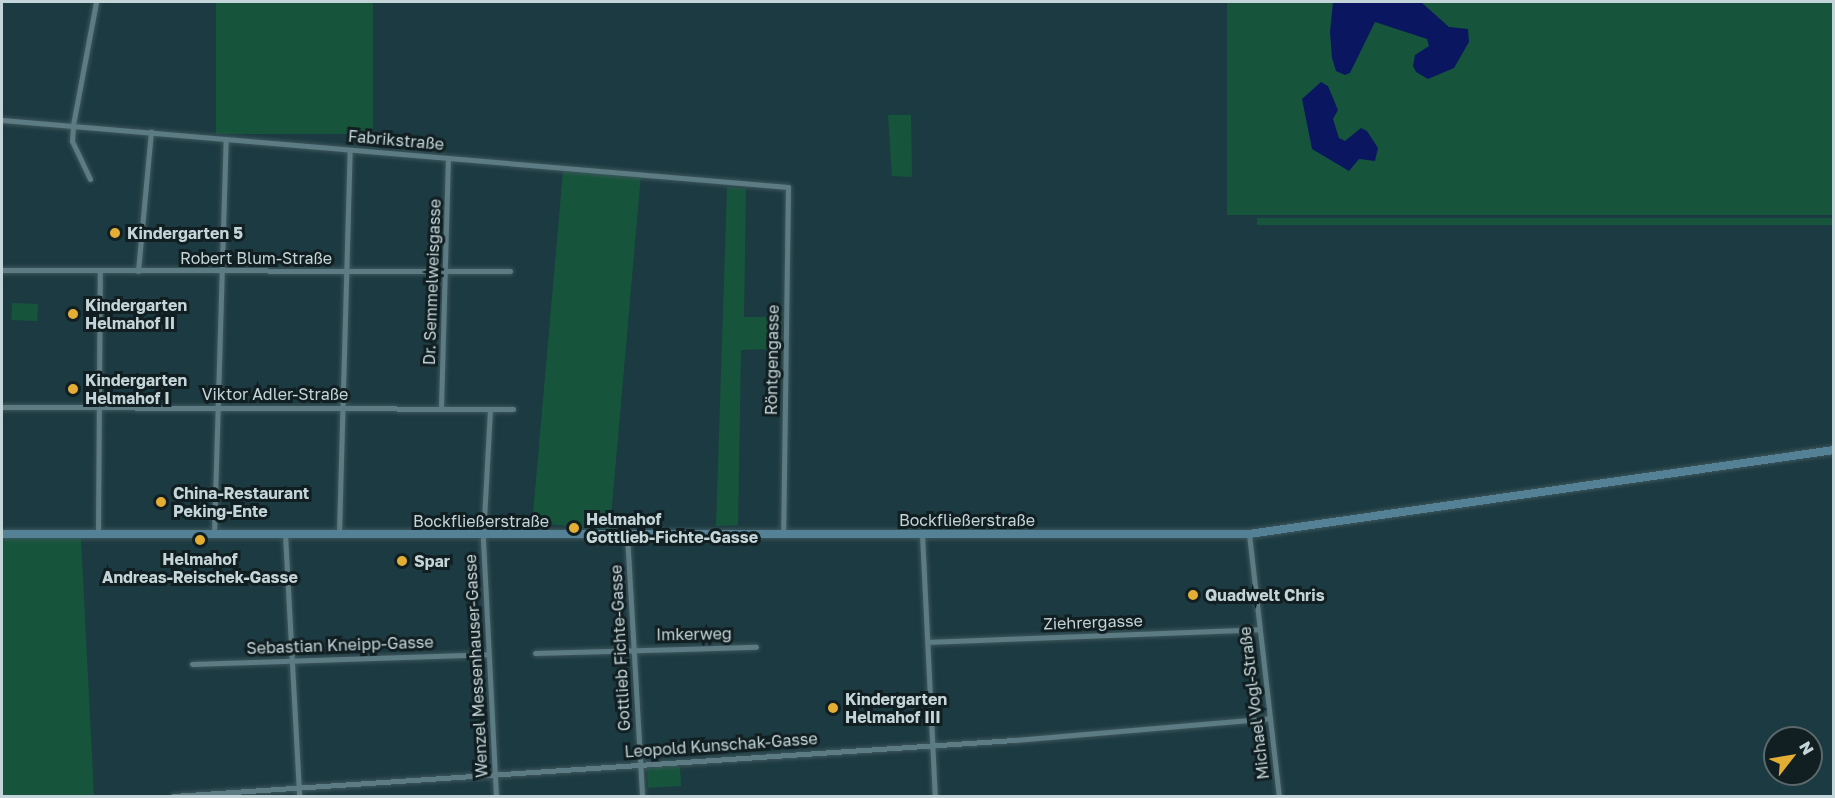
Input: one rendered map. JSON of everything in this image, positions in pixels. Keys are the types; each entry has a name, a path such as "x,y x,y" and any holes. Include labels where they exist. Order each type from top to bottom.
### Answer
{"main road":[{"name":"Bockfließerstraße","path":"2,534 99,532 1249,534 1833,450"}],"street":[{"path":"90,179 72,141 96,2"},
{"name":"Fabrikstraße","path":"2,120 788,187"},
{"path":"138,271 151,132"},
{"path":"214,533 226,140"},
{"path":"339,533 350,150"},
{"name":"Dr. Semmelweisgasse","path":"441,407 448,159"},
{"name":"Röntgengasse","path":"783,534 788,187"},
{"name":"Robert Blum-Straße","path":"2,270 510,271"},
{"path":"99,532 100,270"},
{"name":"Viktor Adler-Straße","path":"2,407 513,409"},
{"name":"Wenzel Messenhauser-Gasse","path":"490,409 484,534 496,796"},
{"path":"285,534 299,796"},
{"name":"Gottlieb Fichte-Gasse","path":"627,534 642,796"},
{"path":"922,534 934,796"},
{"name":"Michael Vogl-Straße","path":"1249,534 1279,796"},
{"name":"Ziehrergasse","path":"928,642 1259,629"},
{"name":"Imkerweg","path":"633,648 756,647"},
{"path":"535,653 633,648"},
{"name":"Sebastian Kneipp-Gasse","path":"192,664 488,654"},
{"name":"Leopold Kunschak-Gasse","path":"173,796 932,744 1270,718"}],"green space":[{"path":"216,2 373,2 373,134 216,134"},
{"path":"1227,2 1833,2 1833,215 1227,215"},
{"path":"888,115 911,115 912,177 892,176"},
{"path":"563,171 641,178 610,529 532,523"},
{"path":"727,187 746,189 744,317 782,317 782,345 777,349 741,350 738,525 716,526"},
{"path":"1257,218 1833,218 1833,225 1257,225"},
{"path":"12,303 38,304 37,321 11,320"},
{"path":"2,538 81,538 94,796 2,796"},
{"path":"680,766 681,786 648,788 647,768"}],"shaded area":[{"path":"1333,2 1421,2 1449,27 1468,29 1469,42 1454,68 1428,79 1416,72 1413,66 1415,55 1429,46 1427,39 1375,22 1350,73 1345,75 1336,71 1332,58 1330,32"},
{"path":"1321,82 1328,86 1338,110 1333,119 1339,138 1345,141 1361,128 1367,131 1378,148 1375,161 1359,159 1349,171 1312,149 1302,99"}],"place":[{"name":"Kindergarten 5","path":"115,233"},
{"name":"Kindergarten Helmahof II","path":"73,314"},
{"name":"Kindergarten Helmahof I","path":"73,389"},
{"name":"China-Restaurant Peking-Ente","path":"161,502"},
{"name":"Helmahof Gottlieb-Fichte-Gasse","path":"574,528"},
{"name":"Helmahof Andreas-Reischek-Gasse","path":"200,540"},
{"name":"Spar","path":"402,561"},
{"name":"Quadwelt Chris","path":"1193,595"},
{"name":"Kindergarten Helmahof III","path":"833,708"}]}
